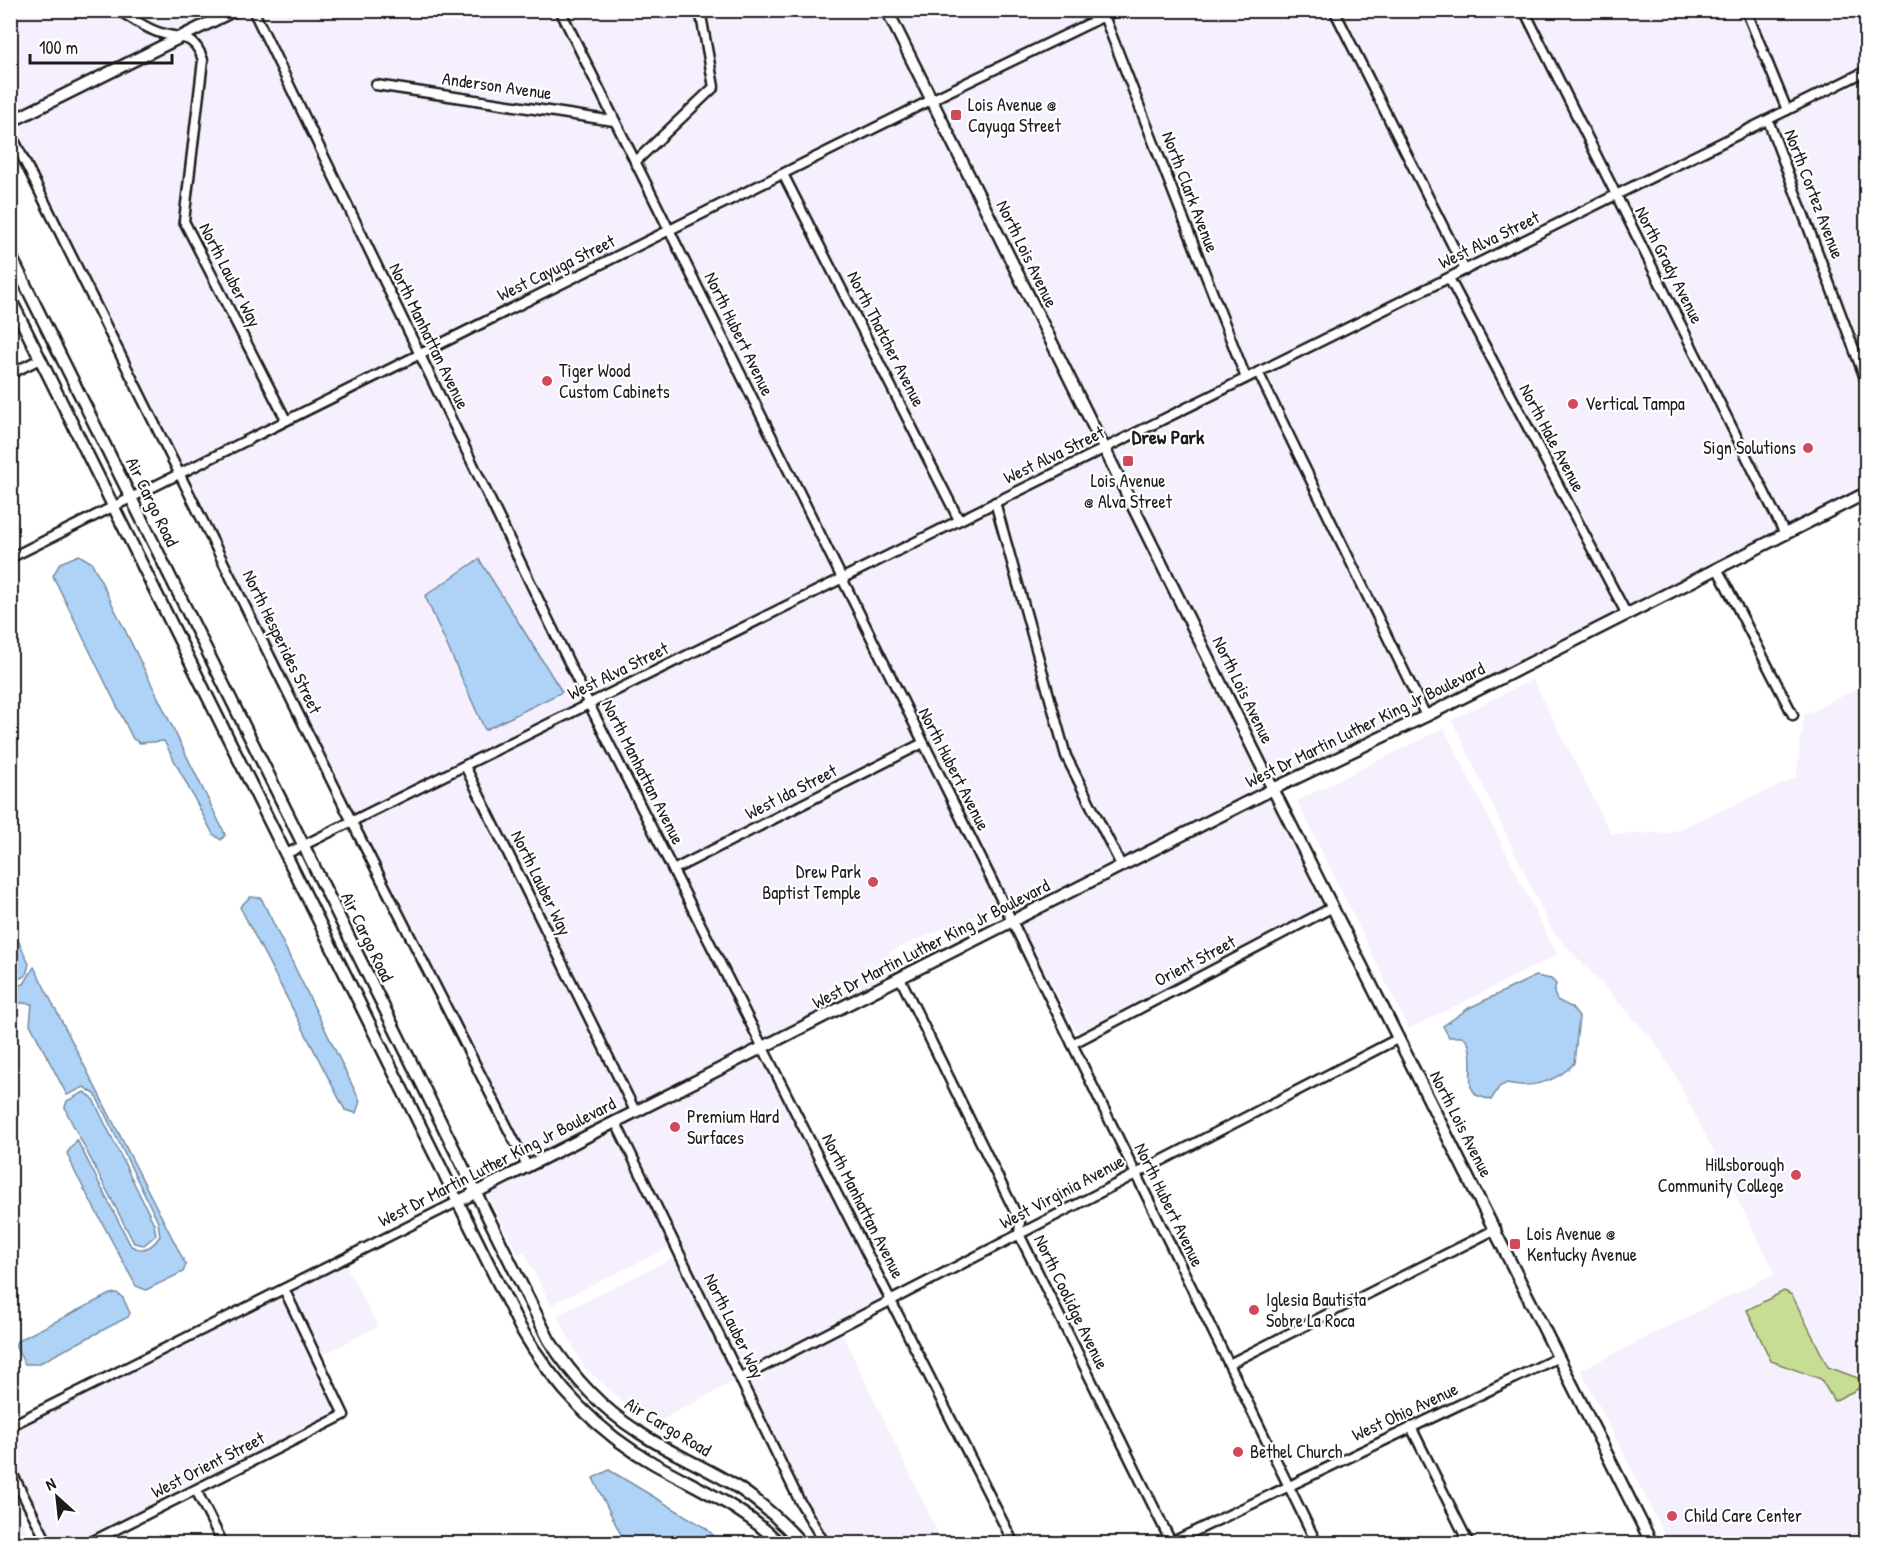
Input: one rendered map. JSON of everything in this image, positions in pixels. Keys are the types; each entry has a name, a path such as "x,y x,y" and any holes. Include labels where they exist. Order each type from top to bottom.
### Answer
{"street":[{"path":"118,10 153,30 184,36"},
{"path":"10,122 235,10"},
{"name":"North Manhattan Avenue","path":"253,10 589,704 1014,1544"},
{"name":"North Hubert Avenue","path":"560,10 1012,921 1317,1544"},
{"path":"635,162 714,87 700,10"},
{"name":"North Lois Avenue","path":"887,10 1273,789 1496,1229 1652,1544"},
{"name":"West Cayuga Street","path":"10,558 931,100 1117,10"},
{"path":"1334,10 1465,270"},
{"name":"North Grady Avenue","path":"1524,10 1785,534"},
{"path":"1746,10 1787,110"},
{"name":"North Clark Avenue","path":"1104,16 1246,378"},
{"name":"North Lauber Way","path":"184,36 199,48 203,60 184,221 286,420"},
{"name":"West Alva Street","path":"288,854 1866,71"},
{"name":"Anderson Avenue","path":"376,85 614,120"},
{"name":"North Cortez Avenue","path":"1768,120 1866,381"},
{"name":"North Hesperides Street","path":"10,132 351,822 527,1166"},
{"name":"North Thatcher Avenue","path":"783,174 959,520"},
{"name":"Air Cargo Road","path":"10,254 549,1340 583,1385 608,1410 637,1432 728,1481 764,1506 802,1544"},
{"name":"North Hale Avenue","path":"1449,278 1626,613"},
{"name":"Air Cargo Road","path":"10,298 530,1343 560,1387 577,1406 622,1445 748,1515 780,1544"},
{"path":"10,374 40,359"},
{"path":"1258,372 1426,716"},
{"name":"West Dr Martin Luther King Jr Boulevard","path":"10,1426 1273,789 1426,716 1866,493"},
{"path":"995,502 1066,756 1121,866"},
{"path":"1717,568 1793,715"},
{"name":"West Ida Street","path":"674,870 923,743"},
{"name":"North Lauber Way","path":"465,766 635,1111"},
{"name":"Orient Street","path":"1072,1044 1333,907"},
{"name":"North Coolidge Avenue","path":"900,978 1020,1222 1019,1234 1169,1543"},
{"name":"West Virginia Avenue","path":"741,1378 1134,1172 1399,1038"},
{"name":"North Lauber Way","path":"615,1121 799,1500 825,1544"},
{"path":"1229,1364 1496,1229"},
{"name":"West Orient Street","path":"87,1544 344,1415 284,1289"},
{"name":"West Ohio Avenue","path":"1169,1543 1559,1357"},
{"path":"1412,1427 1469,1544"},
{"path":"10,1469 48,1544"},
{"path":"196,1490 223,1544"}],"shaded area":[{"path":"1129,10 1328,11 1458,267 1248,371 1111,19"},
{"path":"11,11 108,11 151,35 165,39 11,116"},
{"path":"128,11 223,11 181,30 154,26"},
{"path":"248,11 412,351 288,413 190,220 208,61 204,46 194,37"},
{"path":"259,11 554,11 605,114 372,79 371,89 611,125 663,228 421,347"},
{"path":"565,11 695,11 709,85 637,154"},
{"path":"705,11 882,11 925,97 672,224 642,164 718,92"},
{"path":"893,11 1103,11 933,93"},
{"path":"1339,11 1519,11 1609,193 1467,263"},
{"path":"1530,11 1741,11 1780,108 1618,188"},
{"path":"1751,11 1866,11 1866,65 1789,103"},
{"path":"1102,24 1239,376 1106,441 938,102"},
{"path":"184,42 195,51 198,60 180,223 279,417 182,466 13,126"},
{"path":"1866,77 1866,368 1775,123"},
{"path":"930,107 1097,445 961,513 790,177"},
{"path":"1766,127 1866,396 1866,487 1787,526 1623,198"},
{"path":"782,181 952,517 843,573 676,234"},
{"path":"1614,202 1778,531 1628,606 1456,281"},
{"path":"668,238 835,577 591,697 426,357"},
{"path":"1447,285 1619,610 1428,708 1265,375"},
{"path":"417,361 582,701 353,815 187,476"},
{"path":"1256,380 1420,713 1275,782 1111,451"},
{"path":"1102,455 1266,786 1123,858 1071,754 1001,505"},
{"path":"992,510 1061,757 1114,863 1015,913 848,582"},
{"path":"839,587 916,741 675,863 596,707"},
{"name":"Hillsborough Community College","path":"1533,679 1611,834 1670,833 1796,778 1804,715 1866,684 1866,1543 1669,1543 1581,1370 1775,1273 1676,1077 1653,1039 1552,931 1452,720"},
{"path":"587,711 757,1044 637,1103 472,769"},
{"path":"1444,728 1557,955 1409,1029 1297,801"},
{"path":"921,750 999,906 888,952 897,973 765,1040 680,872"},
{"path":"463,773 629,1108 528,1159 358,825"},
{"path":"1271,796 1326,905 1078,1034 1020,923"},
{"path":"762,1054 884,1296 743,1371 622,1124"},
{"path":"613,1128 672,1246 551,1305 524,1252 518,1254 486,1193"},
{"path":"677,1256 737,1380 655,1423 624,1403 583,1366 557,1315"},
{"path":"345,1264 378,1326 321,1356 291,1292"},
{"path":"282,1296 337,1412 75,1543 53,1543 11,1458 11,1432"},
{"path":"841,1331 943,1543 817,1543 795,1497 802,1493 748,1381"},
{"path":"11,1498 33,1543 11,1543"},
{"path":"129,1529 137,1543 100,1543"}],"green space":[{"path":"1784,1291 1792,1295 1828,1367 1866,1381 1866,1385 1834,1401 1821,1379 1771,1361 1747,1310"}],"water":[{"path":"79,555 92,563 224,832 225,835 221,840 213,834 164,741 140,743 133,739 53,576 60,563"},
{"path":"479,559 562,692 485,730 425,596"},
{"path":"250,897 261,898 360,1101 356,1113 345,1110 240,907"},
{"path":"11,925 29,964 26,975 12,983"},
{"path":"34,967 186,1265 183,1272 146,1290 136,1286 75,1172 67,1153 77,1140 131,1246 144,1249 154,1243 160,1236 158,1222 95,1094 84,1087 67,1095 30,1024 32,1004 11,1002 11,987 24,984"},
{"path":"1536,976 1551,979 1556,984 1554,993 1557,1000 1571,1007 1579,1017 1574,1063 1560,1075 1543,1082 1525,1085 1507,1083 1499,1087 1491,1100 1476,1095 1471,1087 1471,1054 1467,1042 1463,1037 1449,1037 1443,1026 1469,1008"},
{"path":"84,1092 92,1097 154,1224 156,1235 144,1245 134,1243 67,1113 65,1107 67,1101"},
{"path":"117,1293 123,1298 130,1313 128,1317 38,1364 25,1364 15,1346 17,1341 110,1294"},
{"path":"609,1470 706,1528 721,1543 625,1543 593,1478"}],"place":[{"name":"Lois Avenue @ Cayuga Street","path":"956,115"},
{"name":"Tiger Wood Custom Cabinets","path":"547,381"},
{"name":"Vertical Tampa","path":"1573,404"},
{"name":"Sign Solutions","path":"1808,448"},
{"name":"Lois Avenue @ Alva Street","path":"1128,461"},
{"name":"Drew Park Baptist Temple","path":"873,882"},
{"name":"Premium Hard Surfaces","path":"675,1127"},
{"name":"Hillsborough Community College","path":"1796,1175"},
{"name":"Lois Avenue @ Kentucky Avenue","path":"1515,1244"},
{"name":"Iglesia Bautista Sobre La Roca","path":"1254,1310"},
{"name":"Bethel Church","path":"1238,1452"},
{"name":"Child Care Center","path":"1672,1516"}],"district":[{"name":"Drew Park","path":"1168,437"}]}
